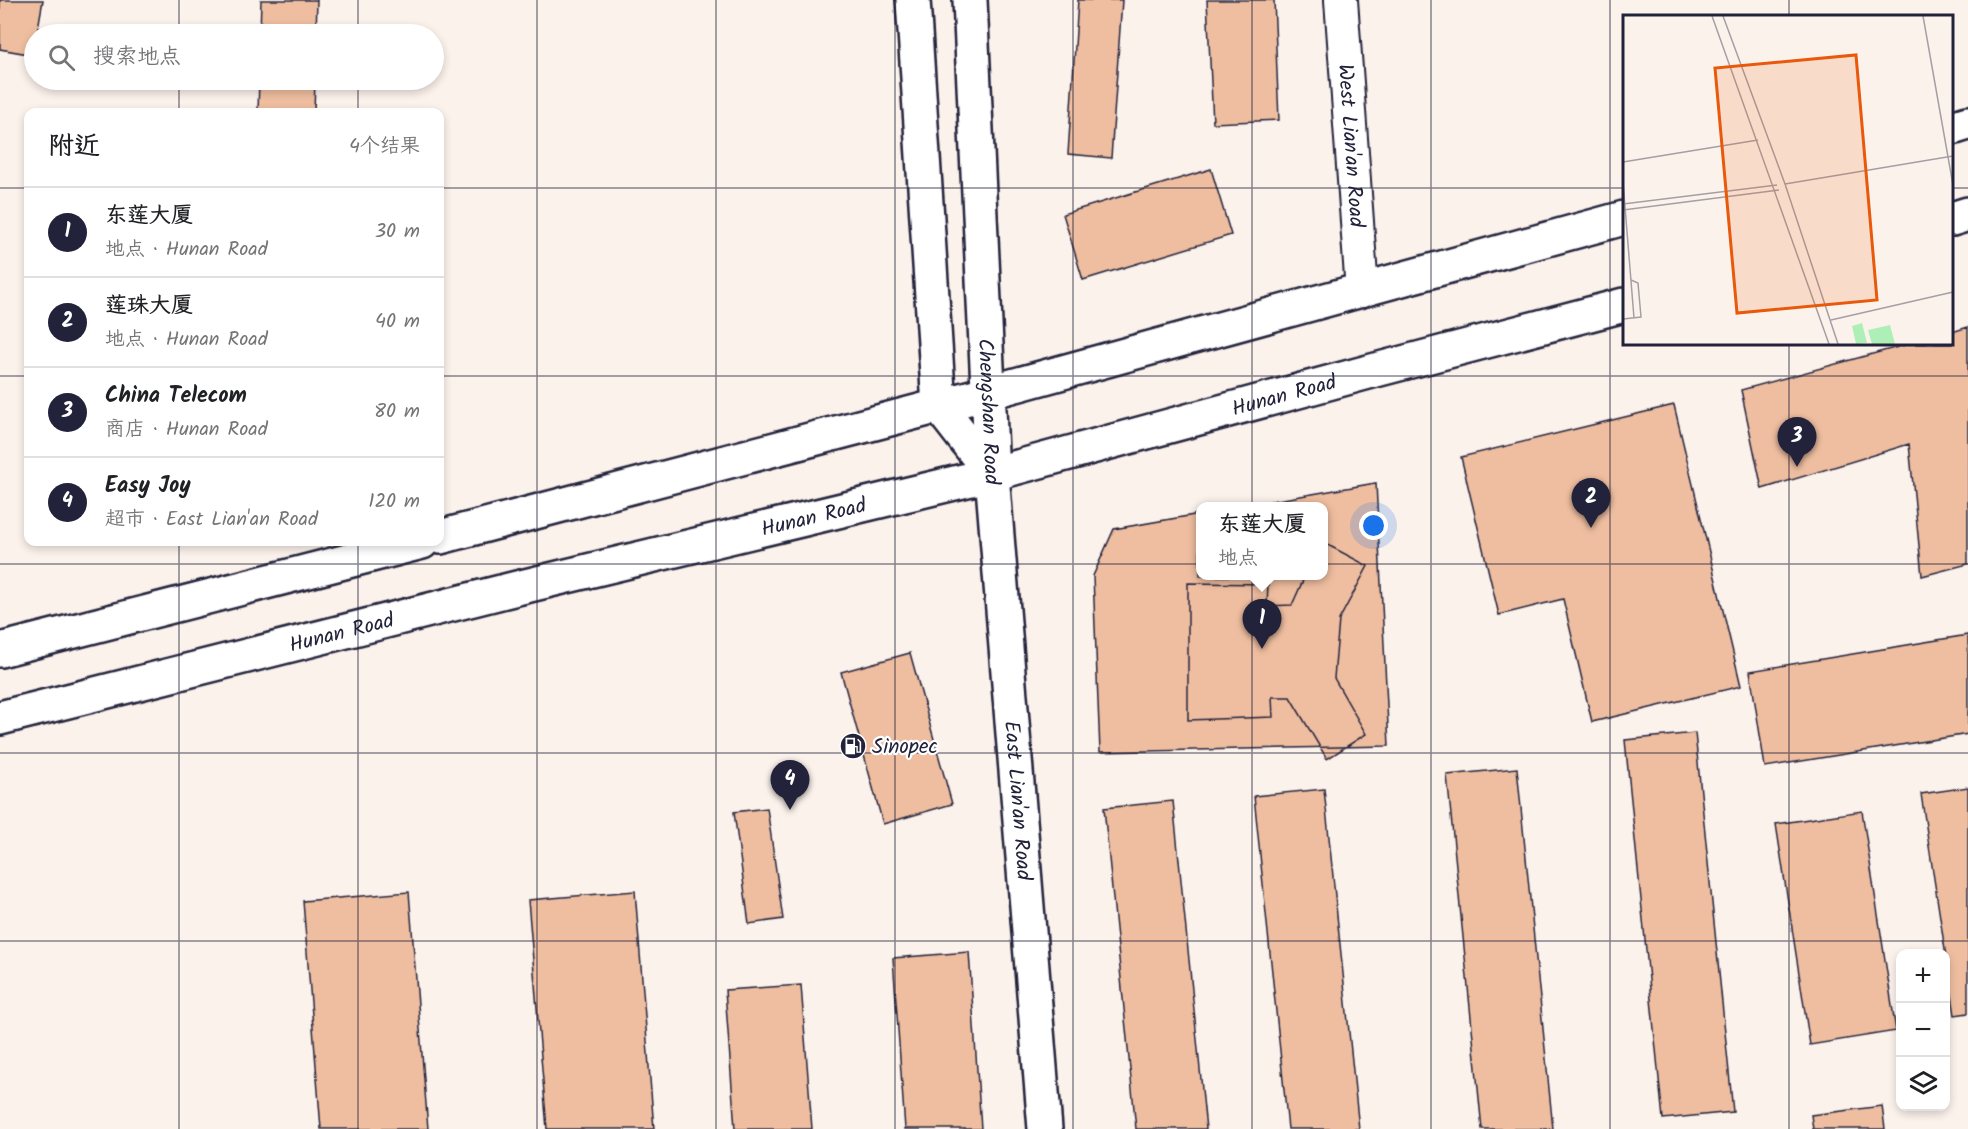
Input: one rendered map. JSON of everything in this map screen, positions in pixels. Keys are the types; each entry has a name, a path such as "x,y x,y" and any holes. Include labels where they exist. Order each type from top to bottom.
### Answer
{"main road":[{"name":"Chengshan Road","path":"913,0 939,406 992,474"},
{"name":"Chengshan Road","path":"970,0 992,474"},
{"path":"1953,128 1968,123"},
{"path":"1953,219 1968,214"},
{"path":"444,536 939,406 1623,218"},
{"name":"Hunan Road","path":"0,718 528,585 992,474 1623,305"},
{"name":"East Lian'an Road","path":"992,474 1045,1129"},
{"path":"0,650 406,546"}],"street":[{"name":"West Lian'an Road","path":"1341,0 1362,291"}],"building":[{"path":"0,0 43,0 39,24 24,24 24,53 0,49"},
{"path":"261,0 317,0 316,24 260,24"},
{"path":"1078,0 1122,0 1111,158 1068,154"},
{"path":"1207,0 1274,0 1279,120 1213,123"},
{"path":"259,90 315,90 314,108 258,108"},
{"path":"1211,169 1231,235 1083,280 1063,214"},
{"path":"1968,327 1968,564 1922,576 1909,444 1762,489 1741,390 1905,345 1953,345 1953,332"},
{"path":"1674,405 1741,686 1592,722 1563,599 1499,615 1461,457"},
{"path":"1376,483 1389,746 1100,752 1093,576 1114,529 1196,515 1196,580 1328,580 1328,502 1266,502"},
{"path":"1328,545 1368,566 1339,620 1334,678 1366,734 1327,759 1290,697 1272,697 1273,717 1188,720 1188,583 1268,584 1267,606 1292,605 1303,580 1328,580"},
{"path":"1968,635 1968,734 1765,767 1750,671"},
{"path":"910,653 952,804 883,824 841,672"},
{"path":"1695,733 1733,1112 1663,1119 1625,740"},
{"path":"1517,768 1553,1129 1482,1129 1447,775"},
{"path":"1968,787 1968,1013 1955,1015 1950,982 1950,949 1945,949 1921,794"},
{"path":"1324,789 1359,1129 1288,1129 1254,796"},
{"path":"1173,801 1206,1129 1136,1129 1104,808"},
{"path":"767,808 783,919 749,924 734,812"},
{"path":"1862,811 1896,1031 1810,1045 1776,824"},
{"path":"635,891 654,1129 547,1129 528,900"},
{"path":"409,892 428,1129 321,1129 303,901"},
{"path":"969,952 981,1129 905,1129 893,958"},
{"path":"801,985 812,1129 735,1129 725,990"},
{"path":"1882,1106 1885,1129 1813,1129 1811,1115"}],"place":[{"name":"China Telecom","path":"1797,467"},
{"name":"莲珠大厦","path":"1591,528"},
{"name":"东莲大厦","path":"1262,649"},
{"name":"Sinopec","path":"853,746"},
{"name":"Easy Joy","path":"790,810"}]}
